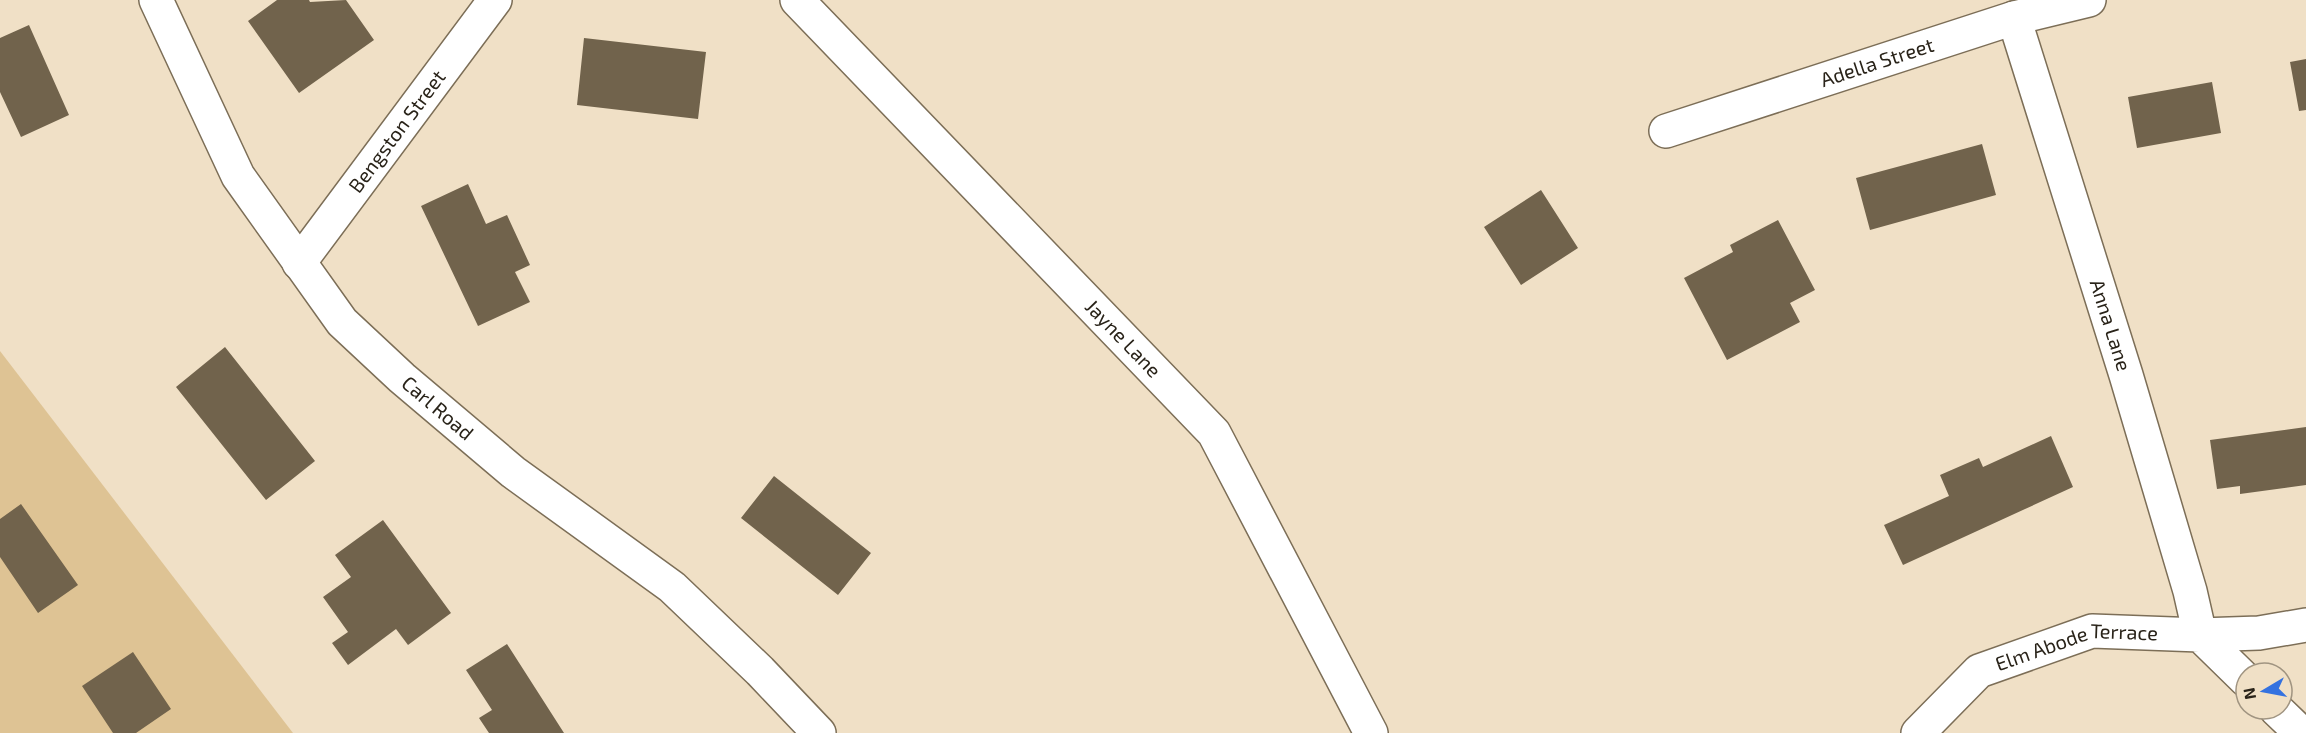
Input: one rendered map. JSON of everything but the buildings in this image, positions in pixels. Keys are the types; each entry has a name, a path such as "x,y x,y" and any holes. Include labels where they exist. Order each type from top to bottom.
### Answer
{"street":[{"name":"Carl Road","path":"156,0 238,176 342,322 402,378 513,472 672,587 760,671 819,733"},
{"name":"Bengston Street","path":"298,263 495,0"},
{"name":"Jayne Lane","path":"797,0 1214,433 1371,733"},
{"name":"Adella Street","path":"1666,131 2014,18 2089,0"},
{"name":"Anna Lane","path":"2014,18 2126,375 2190,591 2200,635"},
{"name":"Elm Abode Terrace","path":"1918,733 1979,671 2092,631 2200,635 2259,633 2306,625"},
{"path":"2200,635 2234,668"},
{"path":"2288,721 2301,733"}],"shaded area":[{"path":"0,351 293,733 0,733"}]}
